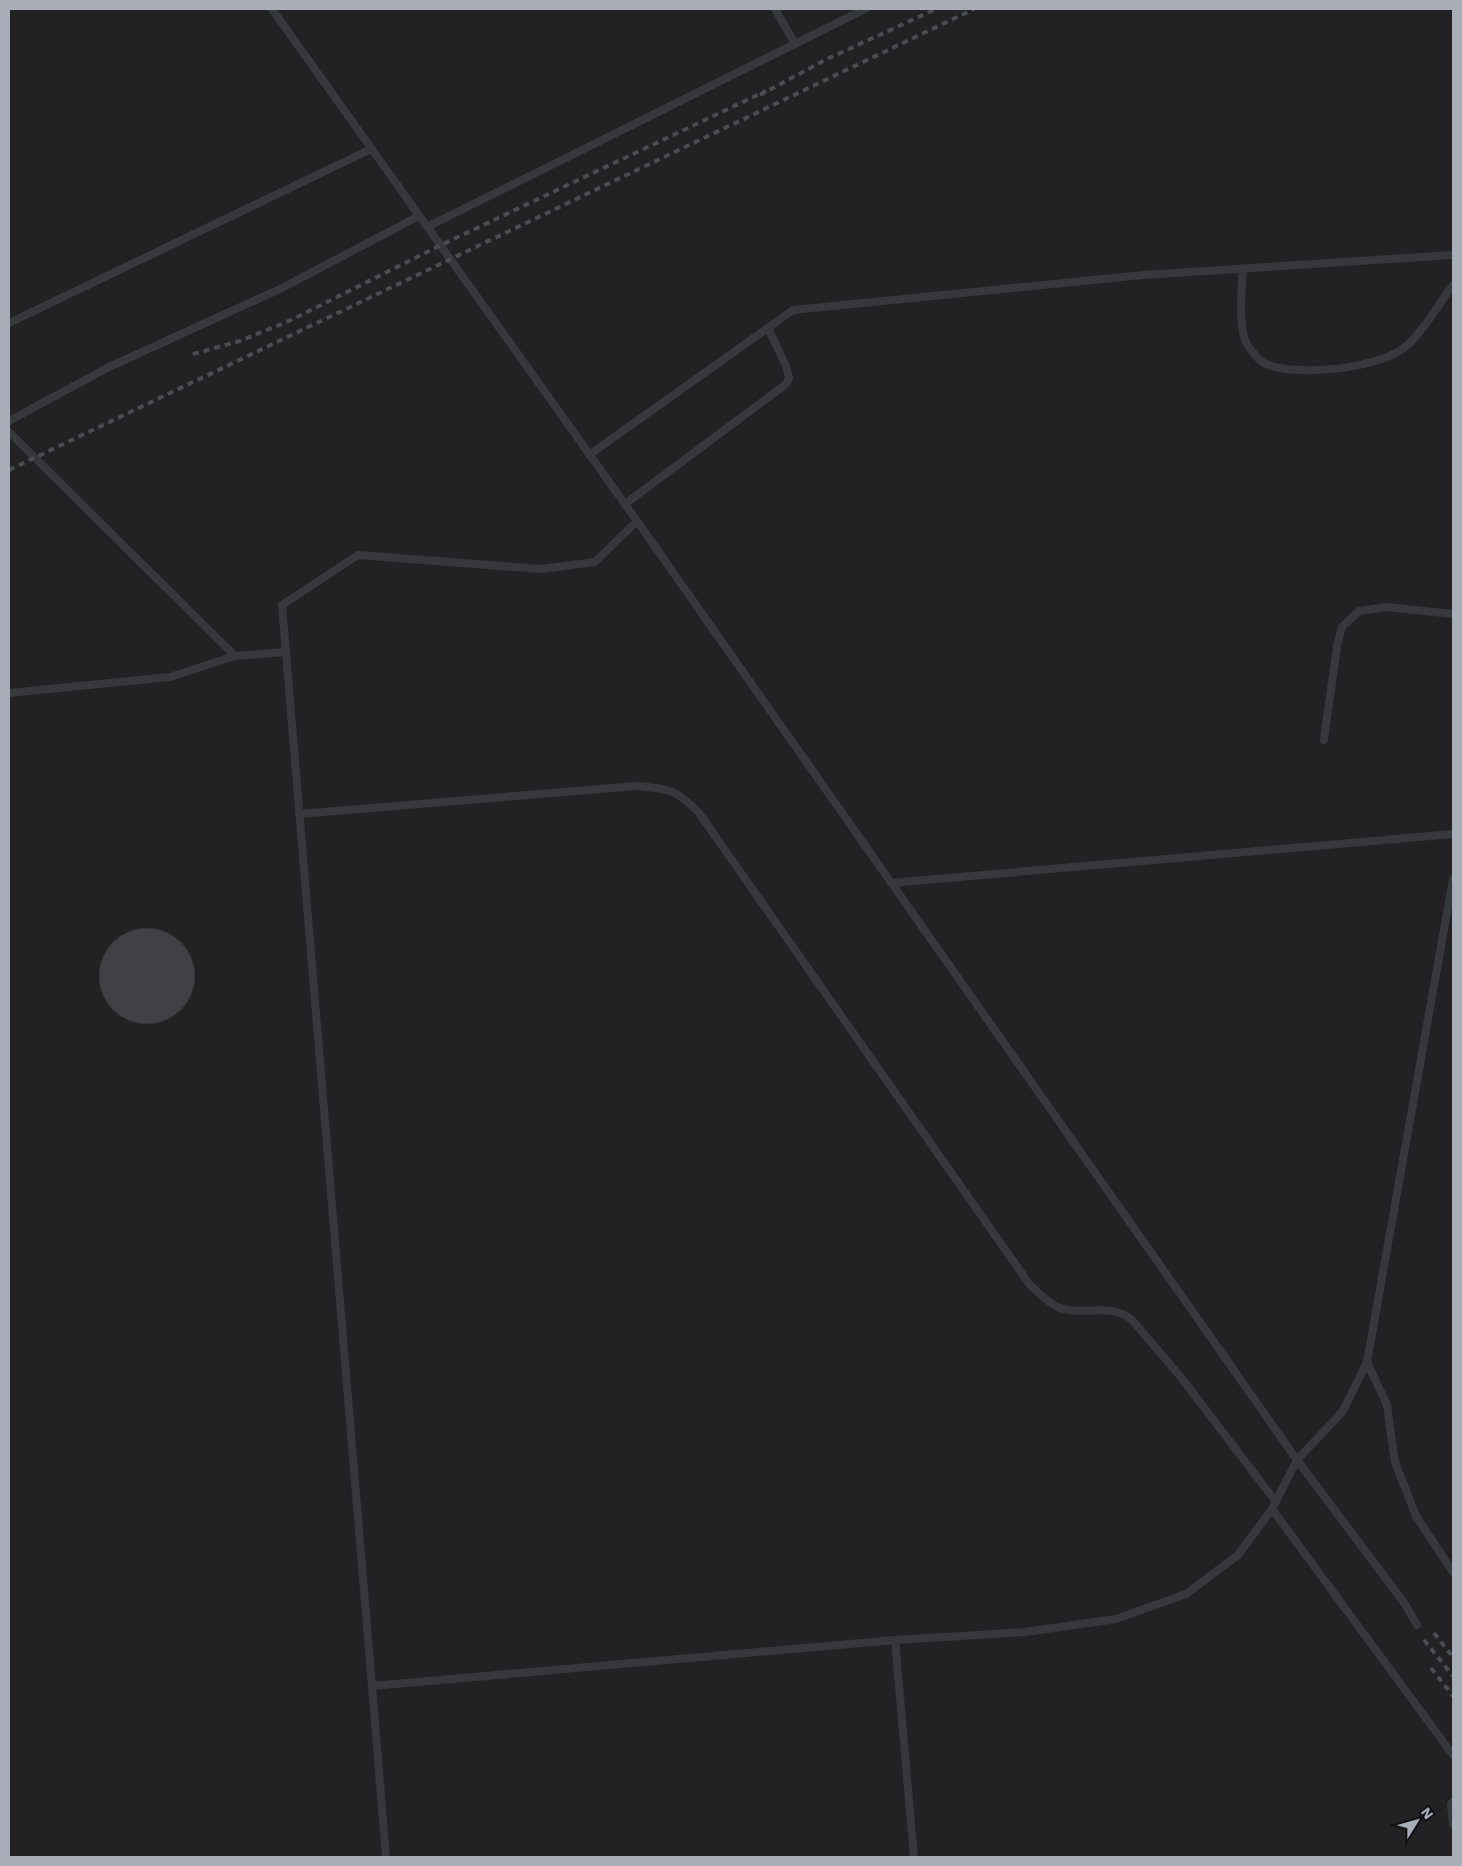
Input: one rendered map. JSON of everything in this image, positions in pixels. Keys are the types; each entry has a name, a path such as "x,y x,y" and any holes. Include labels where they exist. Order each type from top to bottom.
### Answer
{"lane":[{"path":"272,9 637,521 1296,1460 1404,1604 1417,1625"},
{"path":"775,9 795,44"},
{"path":"427,227 865,9"},
{"path":"9,323 371,149"},
{"path":"9,421 109,366 280,290 419,216"},
{"path":"589,455 793,310 1143,275 1453,255"},
{"path":"1243,268 1241,304 1245,340 1263,363 1283,368 1321,371 1377,362 1402,350 1415,336 1453,285"},
{"path":"625,504 786,384 789,378 786,366 768,328"},
{"path":"9,432 235,656"},
{"path":"386,1857 282,604 358,555 541,568 594,562 637,521"},
{"path":"1324,740 1337,646 1342,627 1360,611 1387,607 1453,614"},
{"path":"9,693 170,677 235,656 286,652"},
{"path":"299,814 636,786 660,788 681,795 699,813 1030,1284 1054,1305 1066,1309 1110,1309 1124,1312 1132,1320 1180,1376 1453,1755"},
{"path":"891,884 1453,834"},
{"path":"372,1686 895,1640 1025,1632 1116,1620 1186,1594 1238,1555 1274,1505 1296,1460 1343,1411 1367,1362 1453,879"},
{"path":"1367,1362 1388,1405 1395,1462 1416,1516 1453,1572"},
{"path":"895,1640 914,1857"},
{"path":"1453,1802 1451,1804 1453,1824"}],"shaded area":[{"path":"9,9 1453,9 1453,1857 9,1857"}],"building":[{"path":"147,928 165,932 181,942 191,958 195,976 191,994 181,1010 165,1020 147,1024 129,1020 113,1010 103,994 99,976 103,958 113,942 129,932"}],"railway":[{"path":"760,95 825,60 936,9"},
{"path":"9,470 974,9"},
{"path":"193,354 240,341 291,320 439,246 766,91"},
{"path":"1434,1633 1453,1657"},
{"path":"1424,1640 1453,1676"},
{"path":"1431,1668 1453,1696"}]}
